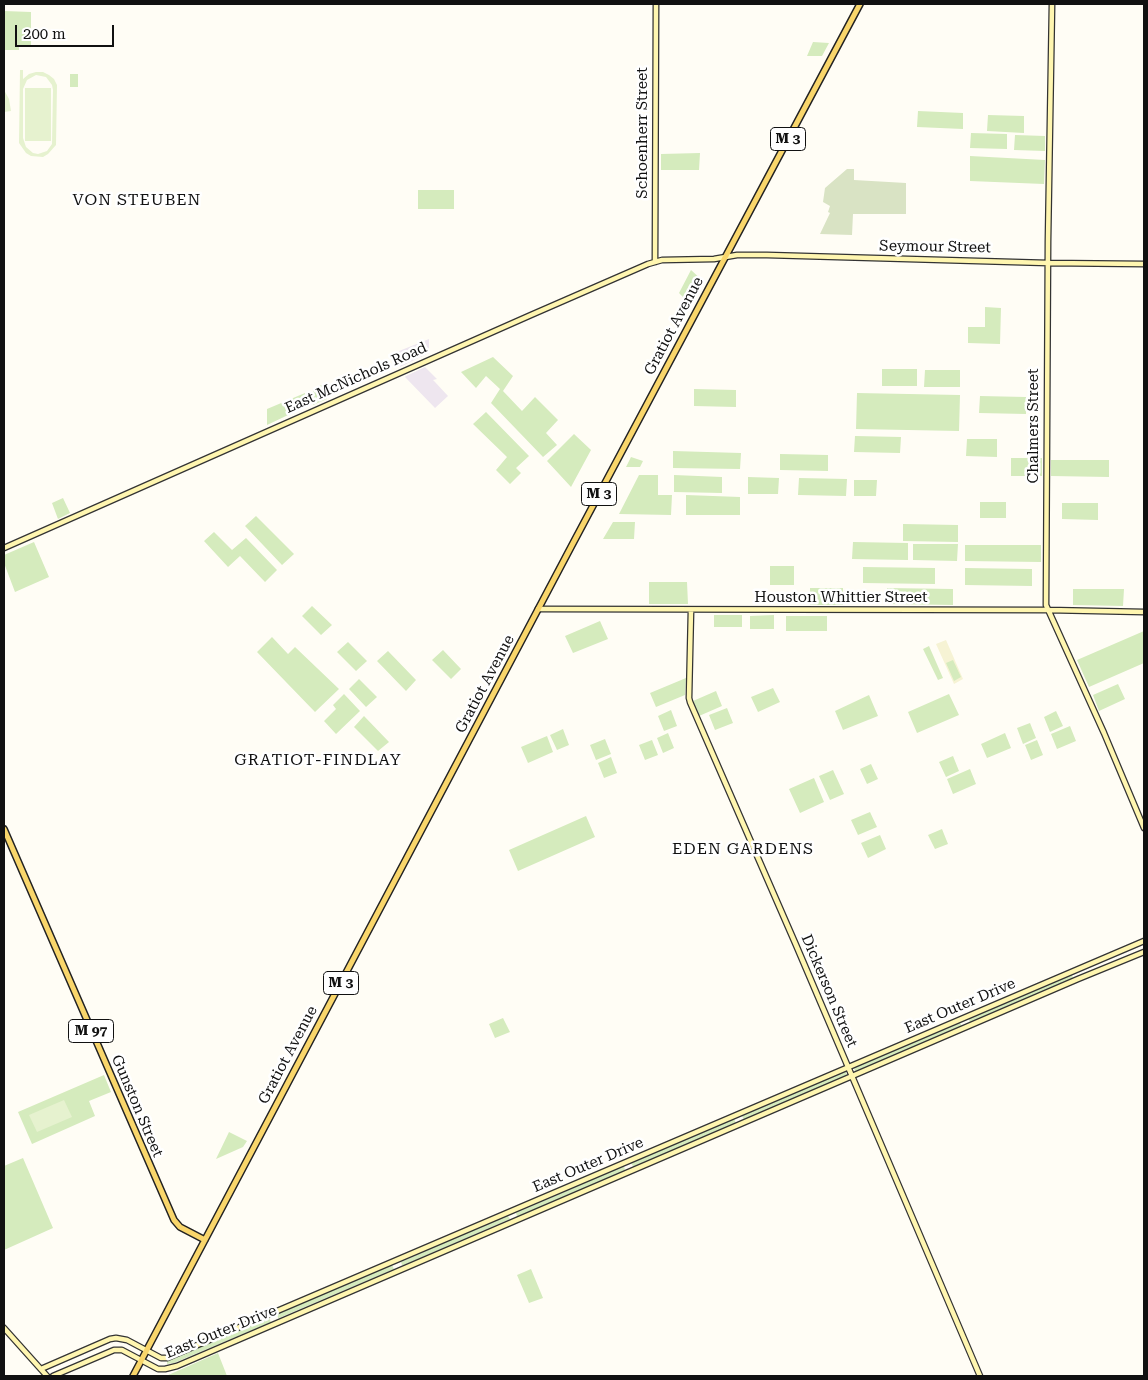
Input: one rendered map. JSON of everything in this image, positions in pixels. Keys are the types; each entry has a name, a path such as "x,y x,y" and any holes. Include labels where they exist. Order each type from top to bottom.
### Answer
{"main road":[{"name":"Gratiot Avenue","path":"133,1376 860,4"},
{"name":"Gunston Street","path":"4,829 174,1220 180,1227 205,1240"}],"street":[{"name":"Schoenherr Street","path":"655,262 656,4"},
{"name":"Chalmers Street","path":"1052,4 1046,605 1104,733 1144,828"},
{"name":"Seymour Street","path":"725,257 767,255 1144,264"},
{"name":"East McNichols Road","path":"4,548 655,262 725,257"},
{"name":"Houston Whittier Street","path":"538,609 1048,610 1144,612"},
{"name":"Dickerson Street","path":"691,610 690,702 980,1376"},
{"name":"East Outer Drive","path":"122,1339 164,1358 271,1314 1144,940"},
{"path":"1138,943 1143,953"},
{"name":"East Outer Drive","path":"120,1350 158,1369 176,1366 1143,953"},
{"path":"4,1328 47,1376"},
{"path":"41,1369 110,1339 122,1339 120,1350 109,1351 53,1376"},
{"path":"164,1358 165,1369"},
{"path":"65,1359 69,1369"}],"shaded area":[{"path":"429,339 429,353 400,367 399,351"},
{"path":"425,367 437,379 433,380 448,396 435,408 405,377"},
{"path":"946,640 963,679 954,684 936,644"}],"green space":[{"path":"4,11 31,12 31,45 19,45 19,50 4,50"},
{"path":"813,42 829,43 822,56 807,56"},
{"path":"20,70 23,70 23,79 29,74 43,72 54,79 57,85 56,145 43,157 31,156 26,153 19,143","holes":["36,75 46,77 53,90 52,144 47,151 38,154 33,153 26,147 23,138 23,89 27,80"]},
{"path":"70,74 78,74 78,87 70,87"},
{"path":"25,88 51,88 51,141 25,141"},
{"path":"4,90 9,99 11,111 4,112"},
{"path":"918,111 963,113 963,129 917,127"},
{"path":"988,115 1024,116 1024,133 987,131"},
{"path":"971,133 1007,134 1007,149 970,148"},
{"path":"1015,135 1045,136 1045,151 1014,150"},
{"path":"700,153 699,170 661,170 661,154"},
{"path":"970,156 1045,160 1044,184 970,181"},
{"path":"847,169 854,169 854,180 906,183 906,214 853,214 852,235 820,234 830,213 828,212 830,206 823,202 825,188"},
{"path":"418,190 454,190 454,209 418,209"},
{"path":"691,270 702,280 690,304 679,293"},
{"path":"985,307 1001,308 1000,344 968,343 968,327 985,327"},
{"path":"493,357 513,376 503,391 522,411 535,397 558,420 546,433 557,445 543,457 491,403 500,389 486,376 476,388 461,372"},
{"path":"882,369 917,369 917,386 882,386"},
{"path":"925,370 960,370 960,387 924,387"},
{"path":"326,383 327,399 313,405 313,389"},
{"path":"694,389 736,390 736,407 694,406"},
{"path":"305,393 305,407 267,425 267,409"},
{"path":"857,393 960,395 959,431 856,429"},
{"path":"980,396 1026,397 1026,414 979,413"},
{"path":"486,412 529,456 516,468 521,473 510,484 496,470 507,457 473,424"},
{"path":"574,434 591,450 571,487 547,461"},
{"path":"855,436 901,437 900,453 854,452"},
{"path":"967,439 997,439 997,457 966,456"},
{"path":"673,451 741,453 740,469 673,468"},
{"path":"780,454 828,455 828,471 780,470"},
{"path":"631,457 643,461 640,467 626,467"},
{"path":"1011,458 1042,458 1042,476 1011,476"},
{"path":"1051,460 1109,460 1109,477 1051,476"},
{"path":"639,475 658,475 658,495 672,495 671,515 619,514"},
{"path":"674,475 722,477 722,493 674,492"},
{"path":"748,477 779,478 778,494 748,494"},
{"path":"799,478 847,479 846,496 798,495"},
{"path":"854,480 877,480 876,496 854,496"},
{"path":"686,495 740,497 740,515 686,515"},
{"path":"63,498 70,513 58,519 52,503"},
{"path":"980,502 1006,502 1006,518 980,518"},
{"path":"1062,503 1098,503 1098,520 1062,519"},
{"path":"256,516 294,554 282,565 245,526"},
{"path":"613,522 635,522 634,539 603,539"},
{"path":"903,524 958,525 958,542 903,541"},
{"path":"214,532 232,550 246,538 277,570 265,582 240,556 228,567 204,541"},
{"path":"34,542 49,577 15,592 4,563 4,555"},
{"path":"853,542 908,543 908,560 852,559"},
{"path":"913,544 958,544 957,561 913,560"},
{"path":"965,545 1041,545 1041,562 965,561"},
{"path":"770,566 794,566 794,585 770,585"},
{"path":"863,567 935,568 935,584 863,583"},
{"path":"965,568 1032,569 1032,586 965,585"},
{"path":"649,582 687,582 688,604 649,604"},
{"path":"810,588 843,588 843,605 810,605"},
{"path":"887,588 953,589 953,605 887,604"},
{"path":"1073,589 1124,589 1123,606 1073,605"},
{"path":"312,606 332,625 321,635 302,616"},
{"path":"714,615 742,615 742,627 714,627"},
{"path":"774,615 774,629 750,629 750,616"},
{"path":"786,616 827,616 827,631 786,631"},
{"path":"600,621 608,639 573,653 565,636"},
{"path":"1144,631 1144,663 1089,687 1077,660"},
{"path":"272,637 288,654 295,647 339,689 315,712 257,652"},
{"path":"348,642 367,661 356,671 337,652"},
{"path":"929,646 943,678 938,680 923,649"},
{"path":"443,650 461,669 451,679 432,660"},
{"path":"388,651 416,680 406,691 377,661"},
{"path":"953,660 961,677 954,681 946,663"},
{"path":"686,678 685,695 656,707 650,693"},
{"path":"359,679 377,697 366,707 349,689"},
{"path":"1118,684 1125,699 1099,711 1093,695"},
{"path":"773,688 780,702 758,712 751,697"},
{"path":"716,691 722,706 699,716 693,701"},
{"path":"344,694 360,711 336,734 324,721 336,709 333,705"},
{"path":"949,694 959,715 917,733 908,712"},
{"path":"869,695 878,716 843,730 835,711"},
{"path":"727,708 733,723 715,730 709,715"},
{"path":"671,710 677,726 664,731 658,716"},
{"path":"1056,711 1063,726 1050,732 1044,717"},
{"path":"364,716 389,742 378,751 354,727"},
{"path":"1030,723 1036,738 1023,744 1017,728"},
{"path":"1070,726 1076,741 1057,749 1051,734"},
{"path":"563,729 569,745 557,750 550,735"},
{"path":"668,733 674,748 663,753 657,738"},
{"path":"1005,733 1011,748 987,758 981,744"},
{"path":"547,736 553,752 528,763 521,747"},
{"path":"605,739 611,754 596,760 590,745"},
{"path":"652,740 658,755 645,760 639,745"},
{"path":"1037,740 1043,755 1031,760 1025,745"},
{"path":"953,756 959,771 946,777 939,762"},
{"path":"611,757 617,773 604,778 598,763"},
{"path":"871,764 878,779 867,784 860,769"},
{"path":"970,769 976,784 953,794 947,779"},
{"path":"833,770 844,794 830,800 819,776"},
{"path":"814,778 824,802 800,813 789,789"},
{"path":"870,812 877,827 858,835 851,820"},
{"path":"586,816 595,837 518,871 509,850"},
{"path":"942,829 948,844 935,849 928,835"},
{"path":"880,835 886,849 868,858 861,843"},
{"path":"1072,975 1073,979 970,1023 970,1018"},
{"path":"503,1018 510,1032 495,1038 489,1024"},
{"path":"959,1022 961,1027 855,1072 854,1067"},
{"path":"846,1072 847,1076 746,1120 742,1116"},
{"path":"104,1075 111,1092 89,1101 95,1116 32,1144 18,1112"},
{"path":"64,1100 72,1117 37,1132 29,1115"},
{"path":"734,1119 736,1123 635,1167 631,1163"},
{"path":"229,1132 247,1141 243,1147 216,1159"},
{"path":"23,1158 53,1228 4,1250 4,1166"},
{"path":"624,1166 624,1171 517,1216 516,1213"},
{"path":"508,1216 510,1219 402,1265 401,1262"},
{"path":"392,1265 394,1269 392,1270 278,1318 277,1313"},
{"path":"531,1269 543,1298 529,1303 517,1275"},
{"path":"269,1318 271,1322 269,1323 174,1363 167,1364 167,1360"},
{"path":"218,1353 227,1376 166,1376"}],"district":[{"name":"VON STEUBEN","path":"137,200"},
{"name":"GRATIOT-FINDLAY","path":"318,760"},
{"name":"EDEN GARDENS","path":"743,849"}]}
